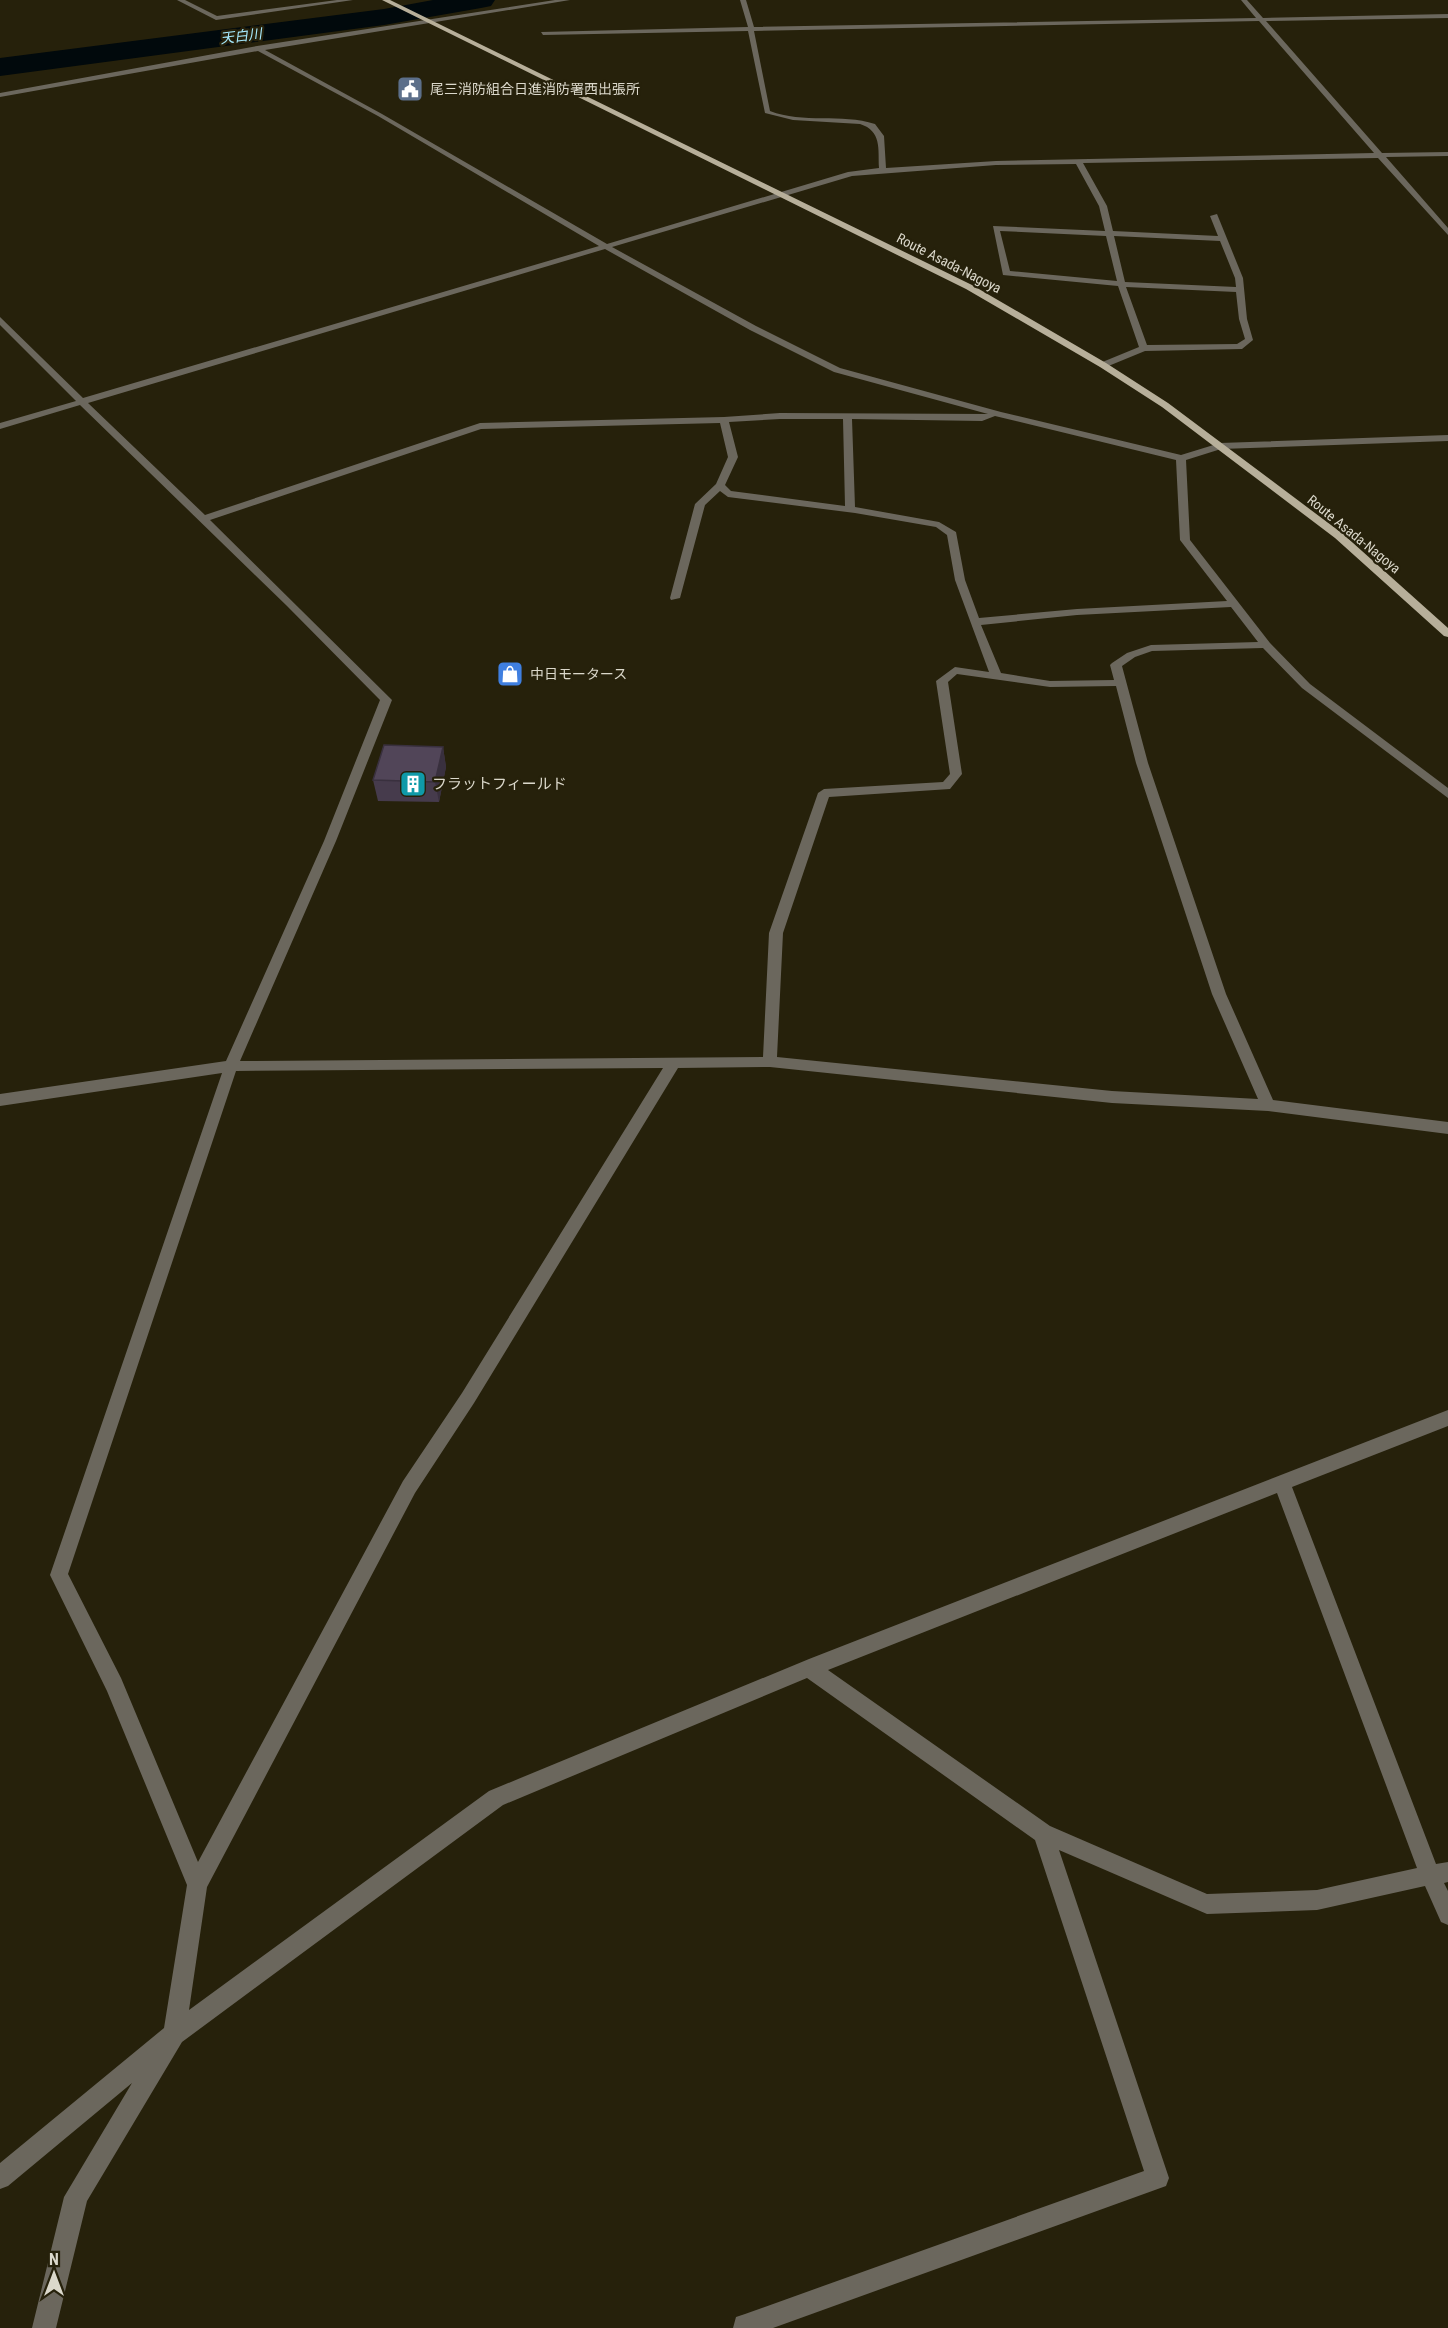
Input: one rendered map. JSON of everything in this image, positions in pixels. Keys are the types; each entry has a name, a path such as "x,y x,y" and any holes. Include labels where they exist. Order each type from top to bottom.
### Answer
{"main road":[{"name":"Route Asada-Nagoya","path":"385,0 969,287 1103,365 1166,405 1339,536 1448,634"}],"street":[{"path":"180,0 216,18 350,0"},
{"path":"0,95 153,69 257,48 567,0"},
{"path":"743,0 767,112 774,117 793,120 856,120 873,124 879,131 883,170"},
{"path":"1244,0 1448,233"},
{"path":"543,33 1448,16"},
{"path":"257,48 388,120 608,248 753,328 837,370 999,414 1181,458 1220,446 1448,438"},
{"path":"0,426 608,248 851,174 996,163 1448,154"},
{"path":"1079,162 1102,206 1122,284 1144,348"},
{"path":"1103,365 1144,348 1239,347 1249,340 1243,319 1239,278 1214,216"},
{"path":"1223,239 996,228 1006,273 1122,284 1241,290"},
{"path":"0,320 79,402 322,633 386,700 330,841 231,1066 59,1575 114,1685 197,1885"},
{"path":"203,519 480,426 724,420 780,416 982,418 999,414"},
{"path":"847,416 850,509"},
{"path":"675,598 700,504 720,485 734,457 724,420"},
{"path":"1181,458 1185,540 1266,645 1306,686 1448,794"},
{"path":"720,485 728,494 850,509 939,525 952,534 960,580 996,675"},
{"path":"975,622 1077,612 1234,604"},
{"path":"1266,645 1151,648 1137,652 1116,665 1142,763 1219,994 1268,1105"},
{"path":"770,1062 776,933 824,793 946,786 956,774 942,681 954,670 1050,684 1121,683"},
{"path":"0,1100 231,1066 770,1062 1112,1097 1268,1105 1448,1128"},
{"path":"44,2328 76,2197 174,2034 197,1885 409,1487 474,1388 674,1063"},
{"path":"0,2178 174,2034 496,1798 809,1668 1448,1418"},
{"path":"1281,1484 1439,1874 1448,1915"},
{"path":"809,1668 1043,1833 1207,1904 1317,1900 1439,1874"},
{"path":"745,2328 745,2326 1158,2178 1043,1833"}],"building":[{"path":"384,745 443,747 435,782 373,780"}],"waterway":[{"name":"天白川","path":"0,67 384,17 481,0"}],"place":[{"name":"尾三消防組合日進消防署西出張所","path":"410,89"},
{"name":"中日モータース","path":"510,674"},
{"name":"フラットフィールド","path":"413,784"}]}
